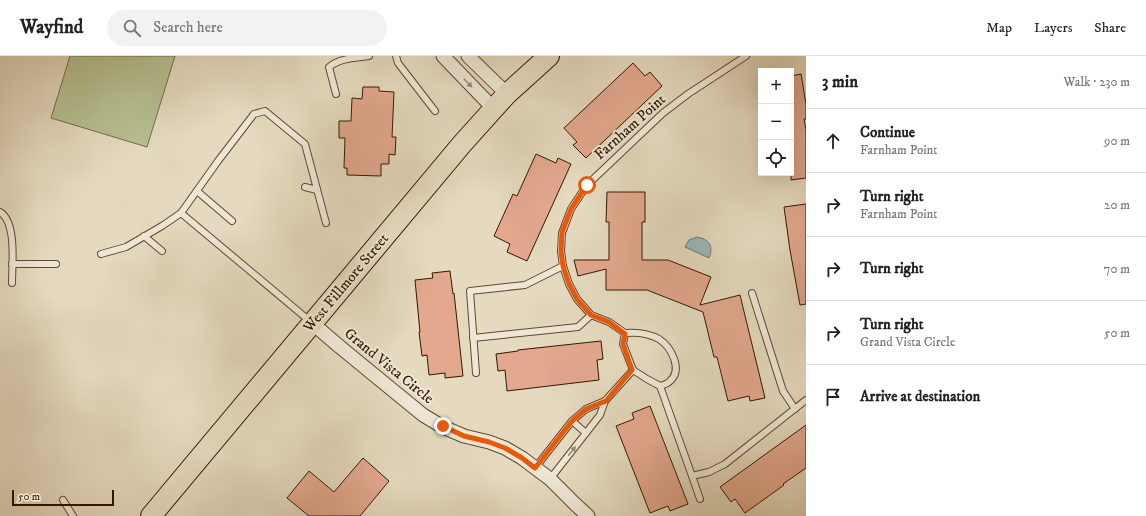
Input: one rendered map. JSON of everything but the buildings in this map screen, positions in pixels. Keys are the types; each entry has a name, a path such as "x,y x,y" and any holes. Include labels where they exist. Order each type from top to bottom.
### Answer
{"main road":[{"name":"West Fillmore Street","path":"151,516 443,166 507,94 549,56"}],"street":[{"path":"443,56 494,109"},
{"path":"468,56 507,94"},
{"name":"Grand Vista Circle","path":"312,323 423,415 464,436 489,442 505,448 522,458 550,479 588,516"}],"lane":[{"path":"336,94 329,67 333,63 342,60 369,56"},
{"path":"396,56 398,63 435,111"},
{"name":"Farnham Point","path":"625,334 609,322 591,315 577,299 569,284 563,266 561,251 562,232 571,209 587,185 663,113 688,94 746,56"},
{"path":"101,254 126,247 181,213 222,155 254,114 265,111 305,144 326,223"},
{"path":"305,187 317,190"},
{"path":"197,191 232,221"},
{"path":"0,212 9,224 12,238 12,283"},
{"path":"181,213 312,323"},
{"path":"144,236 162,251"},
{"path":"12,264 56,264"},
{"path":"476,373 470,291 525,285 563,266"},
{"path":"752,293 783,391 795,409"},
{"path":"474,338 578,327 591,315"},
{"path":"660,386 670,382 674,374 676,364 667,345 658,338 646,334 635,332 625,334 623,344 632,370 660,386 700,499"},
{"path":"550,479 600,415 606,401 632,370"},
{"path":"692,476 709,472 725,464 806,400"},
{"path":"535,468 572,421 586,409 606,401"},
{"path":"572,421 586,433"},
{"path":"63,500 74,516"}],"green space":[{"path":"70,56 175,56 147,147 51,118"}],"water":[{"path":"697,237 705,239 711,247 709,258 685,247 689,240"}],"route":[{"path":"443,426 464,436 489,442 505,448 535,468 572,421 586,409 606,401 632,370 623,344 625,334 609,322 591,315 577,299 569,284 563,266 561,251 562,232 571,209 587,185"}]}
